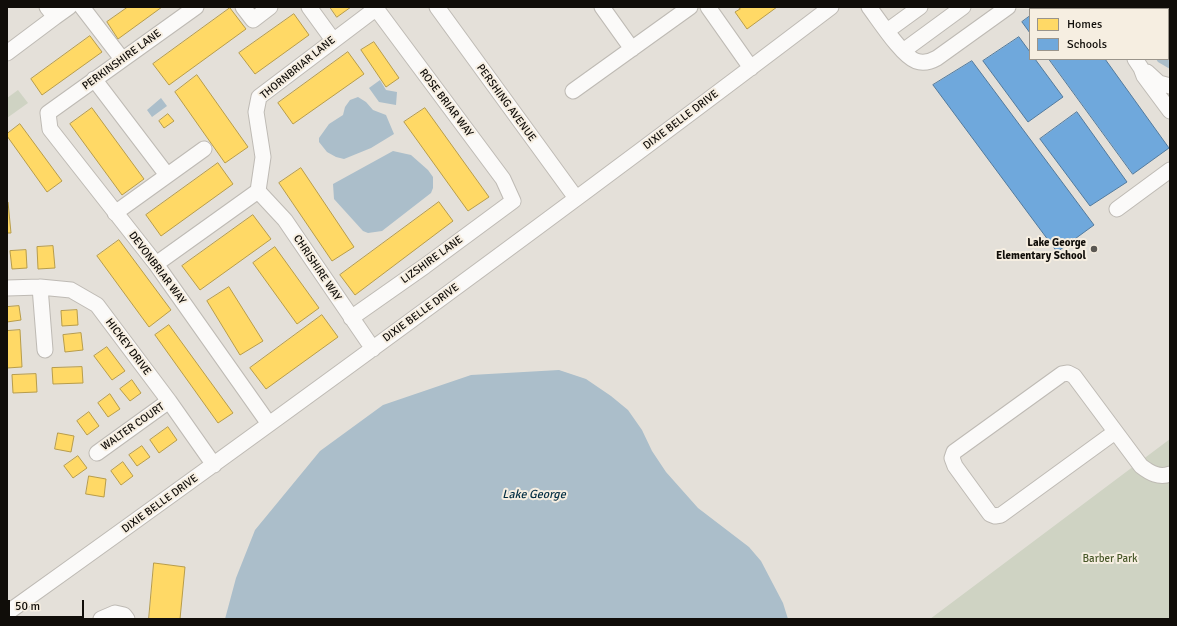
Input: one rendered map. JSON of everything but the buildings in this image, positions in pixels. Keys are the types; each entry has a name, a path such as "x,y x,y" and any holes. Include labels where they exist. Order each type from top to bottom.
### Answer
{"street":[{"path":"7,53 51,12 69,7"},
{"path":"82,7 122,59"},
{"name":"PERKINSHIRE LANE","path":"48,113 196,7"},
{"path":"243,7 253,20 270,7"},
{"path":"309,7 333,40"},
{"name":"THORNBRIAR LANE","path":"258,191 263,157 256,112 259,97 376,7"},
{"name":"ROSE BRIAR WAY","path":"376,7 503,179 513,201"},
{"name":"PERSHING AVENUE","path":"437,7 576,198"},
{"path":"602,7 632,49"},
{"path":"572,91 690,7"},
{"path":"708,7 751,68"},
{"name":"DIXIE BELLE DRIVE","path":"7,613 373,349 831,7"},
{"path":"869,7 903,51 915,61 927,62 932,61 1008,7"},
{"path":"888,31 920,7"},
{"path":"903,51 963,7"},
{"path":"1138,63 1160,83 1170,86"},
{"path":"1138,63 1144,76 1170,111"},
{"path":"94,79 167,174"},
{"name":"DEVONBRIAR WAY","path":"48,113 50,129 156,264 269,424"},
{"path":"115,213 204,148"},
{"path":"1117,209 1170,170"},
{"path":"156,264 258,191"},
{"name":"CHRISHIRE WAY","path":"258,191 285,220 373,349"},
{"name":"LIZSHIRE LANE","path":"351,318 513,201"},
{"path":"40,287 45,350"},
{"name":"HICKEY DRIVE","path":"7,288 40,287 71,290 97,305 169,401 214,465"},
{"path":"1115,432 1000,515 995,516 990,514 985,508 955,466 952,458 954,452 1062,374 1068,373 1074,376 1141,466 1152,474 1166,476 1170,474"},
{"name":"WALTER COURT","path":"97,453 169,401"},
{"path":"100,619 115,613 124,615 127,619"}],"green space":[{"path":"18,90 28,103 7,118 7,98"},
{"name":"Barber Park","path":"1170,439 1170,619 930,619"}],"water":[{"path":"1169,43 1170,69 1157,60 1169,60"},
{"path":"380,80 386,90 397,92 396,105 379,102 369,88"},
{"path":"358,97 366,102 373,110 386,115 394,134 371,148 344,159 336,157 327,152 319,142 319,138 329,124 343,115 345,107 350,100"},
{"path":"161,98 167,106 152,117 147,110"},
{"path":"393,151 411,155 428,170 433,177 433,188 431,193 382,231 368,233 363,231 334,199 333,184"},
{"name":"Lake George","path":"559,370 586,379 628,410 642,430 652,451 666,472 698,508 749,547 761,561 783,603 788,619 225,619 236,578 255,530 320,451 383,405 471,375"}],"place":[{"name":"Lake George Elementary School","path":"1094,249"}]}
